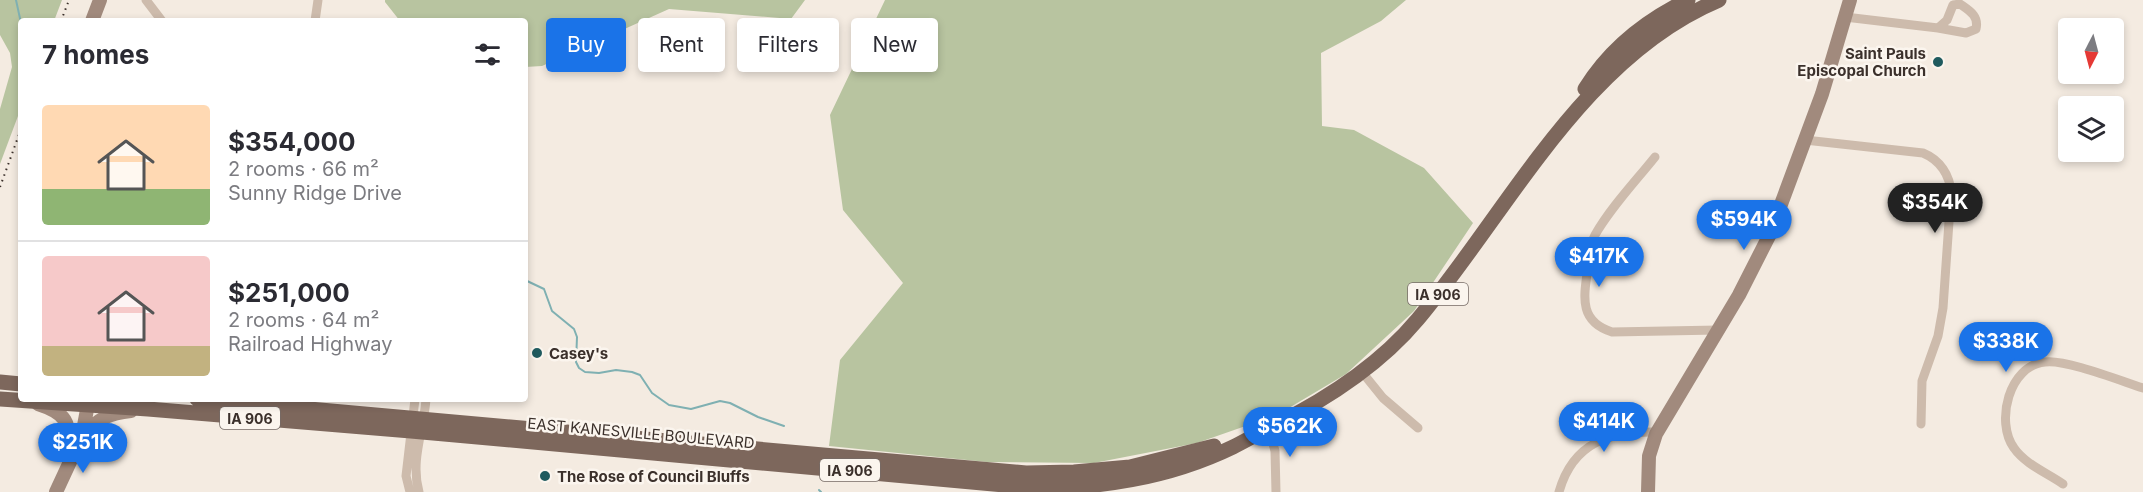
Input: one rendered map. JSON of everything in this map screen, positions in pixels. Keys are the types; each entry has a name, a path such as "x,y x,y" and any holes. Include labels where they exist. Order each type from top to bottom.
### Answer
{"main road":[{"name":"EAST KANESVILLE BOULEVARD","path":"84,402 148,409 417,425 1004,472 1042,484 1214,447 1269,429 1318,402 1362,372 1394,345 1420,317 1569,118 1616,68 1694,3 1719,0"},
{"path":"0,382 18,384"},
{"name":"EAST KANESVILLE BOULEVARD","path":"0,399 18,400"},
{"name":"EAST KANESVILLE BOULEVARD","path":"222,402 417,425"}],"street":[{"path":"93,18 100,0"},
{"path":"146,0 160,18"},
{"path":"315,18 318,0"},
{"path":"1648,492 1649,456 1657,432 1756,264 1770,234 1805,140 1850,0"},
{"path":"1845,17 1938,28"},
{"path":"1805,140 1923,153 1933,158 1948,177 1951,193 1943,308 1938,336 1922,381 1921,424"},
{"path":"1655,157 1594,237 1585,293 1587,313 1601,328 1612,332 1718,330"},
{"path":"2063,484 2019,454 2007,435 2005,423 2007,403 2014,384 2021,375 2038,363 2055,361 2143,388"},
{"path":"1362,372 1383,398 1418,428"},
{"path":"30,402 50,408 66,421 70,431 68,451"},
{"path":"81,440 84,402"},
{"path":"47,492 68,451 84,402"},
{"path":"415,402 418,441 416,467 419,492"},
{"path":"410,492 406,476 417,425 425,402"},
{"path":"56,492 81,440 94,424 105,416 119,412 148,409"},
{"path":"1269,429 1275,451 1276,492"},
{"path":"1559,492 1573,463 1581,453 1596,442 1621,433 1657,432"}],"green space":[{"path":"0,0 62,0 55,18 18,18 18,116 0,164 0,109 12,67 10,53 0,35"},
{"path":"385,0 805,0 792,18 669,9 649,18 638,18 638,23 626,28 626,18 546,18 546,64 528,67 528,18 398,18"},
{"path":"885,0 1406,0 1381,21 1321,53 1322,126 1354,130 1424,168 1473,223 1414,311 1346,374 1277,415 1197,443 1094,463 987,462 829,446 840,360 903,283 843,210 830,115 851,71 938,72 938,18 876,18"}],"waterway":[{"path":"16,0 20,18"},
{"path":"528,281 544,289 552,311 574,329 577,337 576,362 585,372 599,373 616,370 632,372 640,375 652,393 669,405 691,409 720,401 784,426"}],"railway":[{"path":"62,18 69,0"},
{"path":"0,187 18,137"}],"place":[{"name":"Saint Pauls Episcopal Church","path":"1938,62"},
{"name":"Casey's","path":"537,353"},
{"name":"The Rose of Council Bluffs","path":"545,476"}]}
